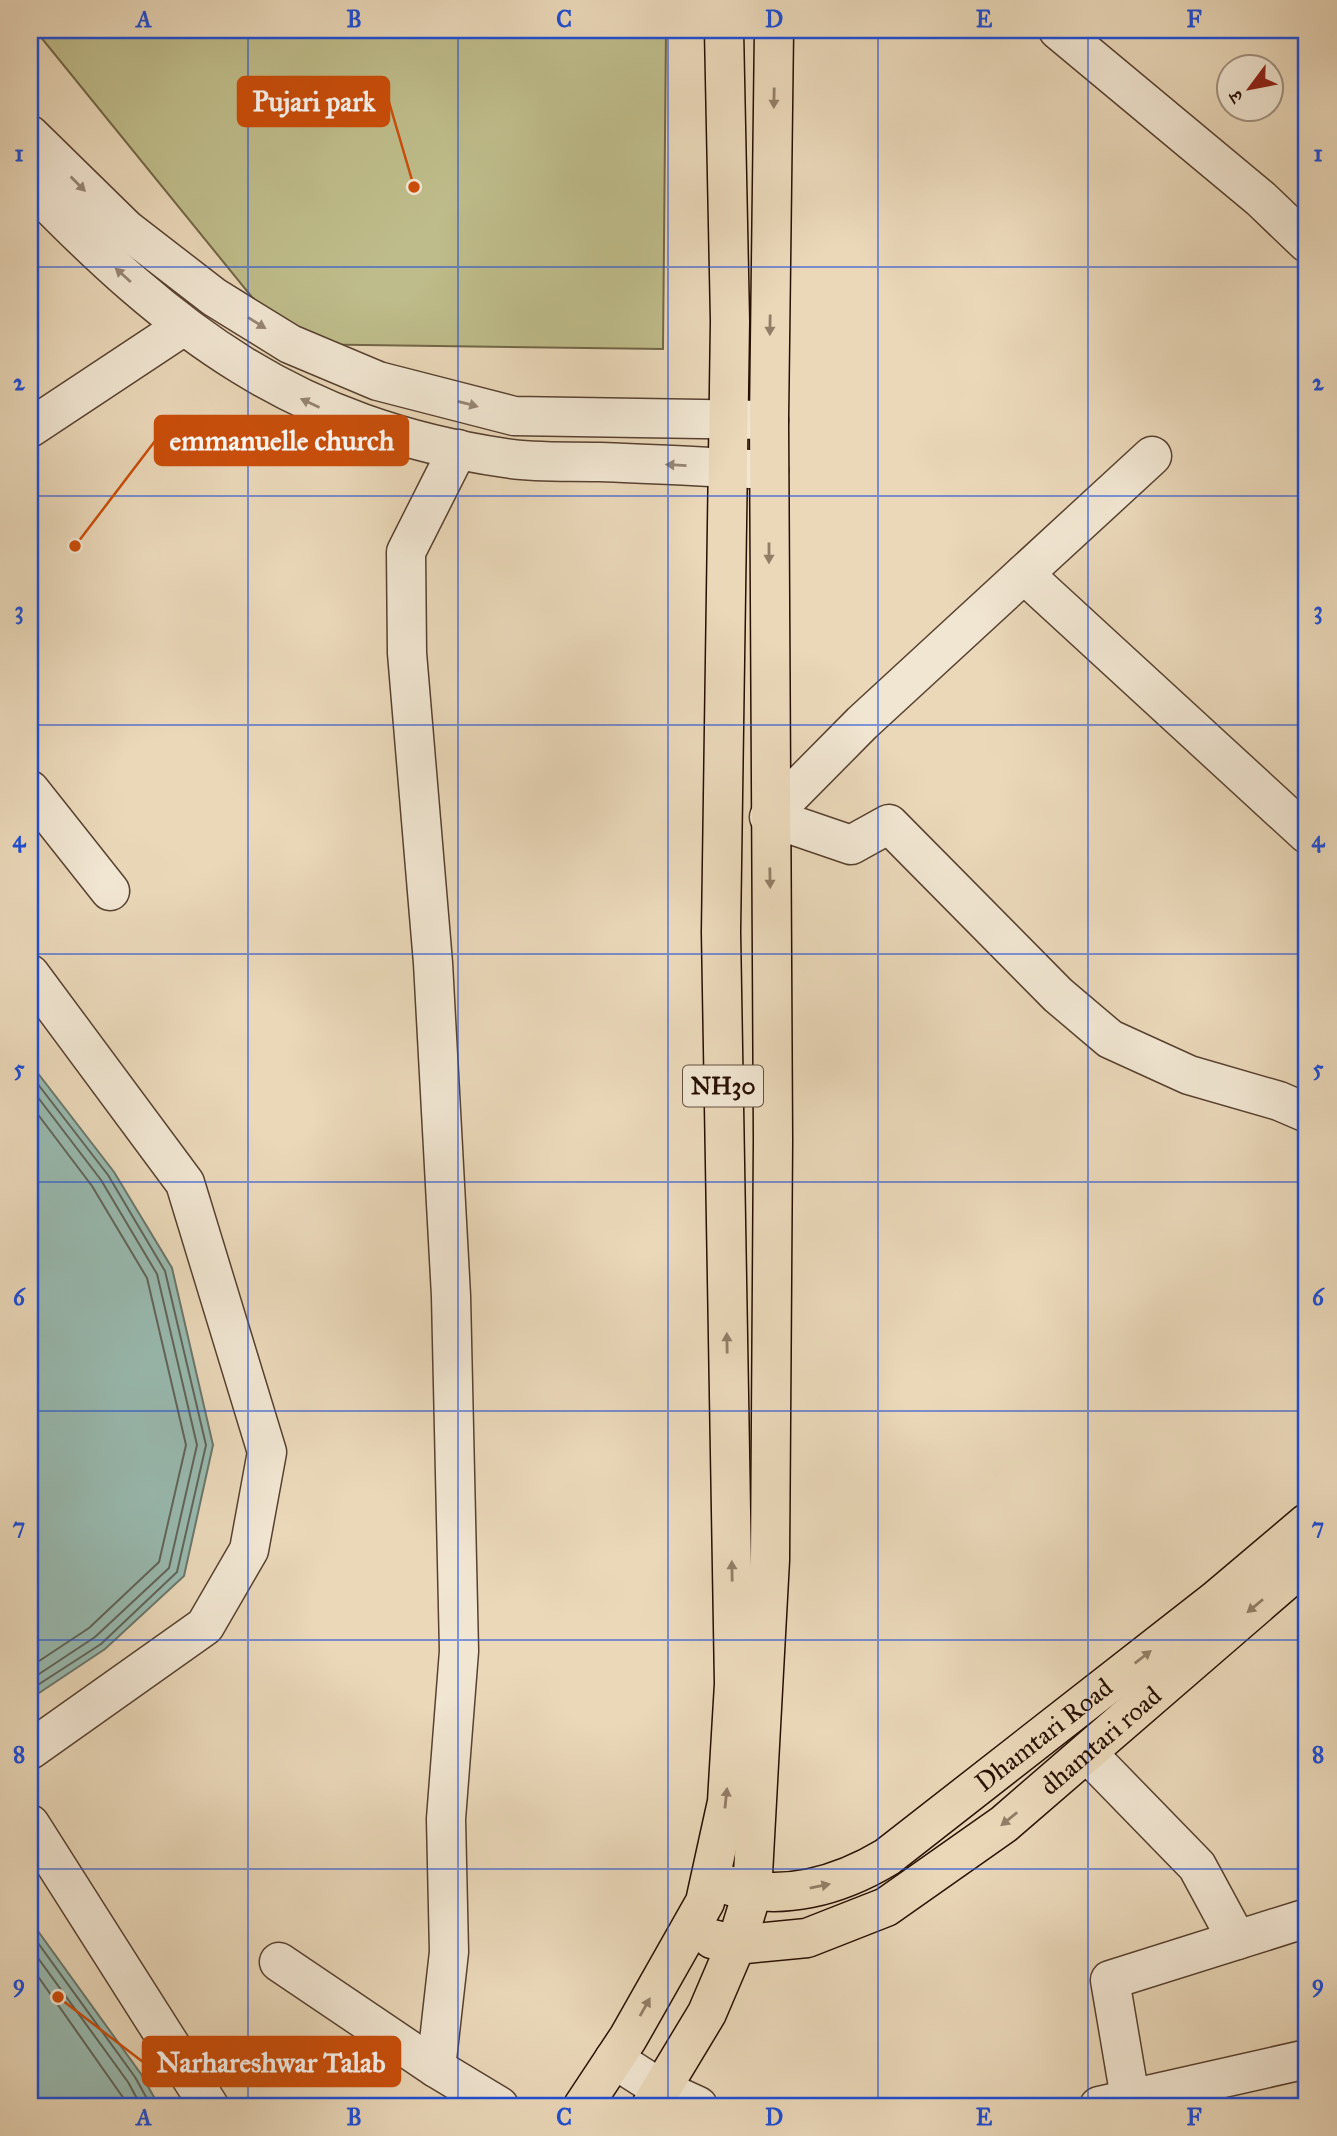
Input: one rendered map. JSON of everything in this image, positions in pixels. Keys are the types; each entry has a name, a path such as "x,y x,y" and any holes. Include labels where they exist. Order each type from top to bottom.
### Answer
{"main road":[{"name":"NH30","path":"583,2106 614,2059 705,1902 712,1880 727,1802 734,1684 721,932 730,321 724,30"},
{"name":"NH30","path":"656,2097 707,2013 736,1945 752,1893 770,1560 773,1140 769,817 769,420 774,30"},
{"name":"Dhamtari Road","path":"752,1893 825,1886 858,1875 887,1857 1216,1600 1307,1523"},
{"name":"dhamtari road","path":"687,1933 736,1945 807,1938 886,1907 1004,1824 1307,1562"},
{"path":"712,1880 752,1893"}],"street":[{"path":"1058,30 1261,199 1307,243"},
{"path":"30,135 126,229 214,297 290,344 379,381 514,416 769,420"},
{"path":"30,185 80,236 213,348 307,403 349,421 507,459 769,470"},
{"path":"30,428 184,326"},
{"path":"436,2068 449,1952 446,1819 459,1651 451,1296 433,964 407,653 406,552 458,449"},
{"path":"1152,456 863,723 769,817 851,845 889,824 1058,995 1110,1040 1189,1075 1279,1101 1307,1114"},
{"path":"1024,574 1307,834"},
{"path":"30,790 110,891"},
{"path":"30,974 185,1182 267,1452 249,1550 205,1626 30,1750"},
{"path":"1087,1753 1197,1866 1237,1940"},
{"path":"30,1824 209,2106"},
{"path":"1307,1918 1110,1980 1114,2102 1307,2059"},
{"path":"279,1962 436,2068 499,2106"},
{"path":"614,2059 656,2097 698,2106"}],"shaded area":[{"path":"35,30 666,30 663,349 290,344"}],"water":[{"path":"30,1063 114,1172 172,1268 213,1445 184,1576 105,1649 30,1699"},
{"path":"30,1920 141,2074 159,2106 30,2106"}],"place":[{"name":"Pujari park","path":"414,187"},
{"name":"emmanuelle church","path":"75,546"},
{"name":"Narhareshwar Talab","path":"58,1997"}]}
